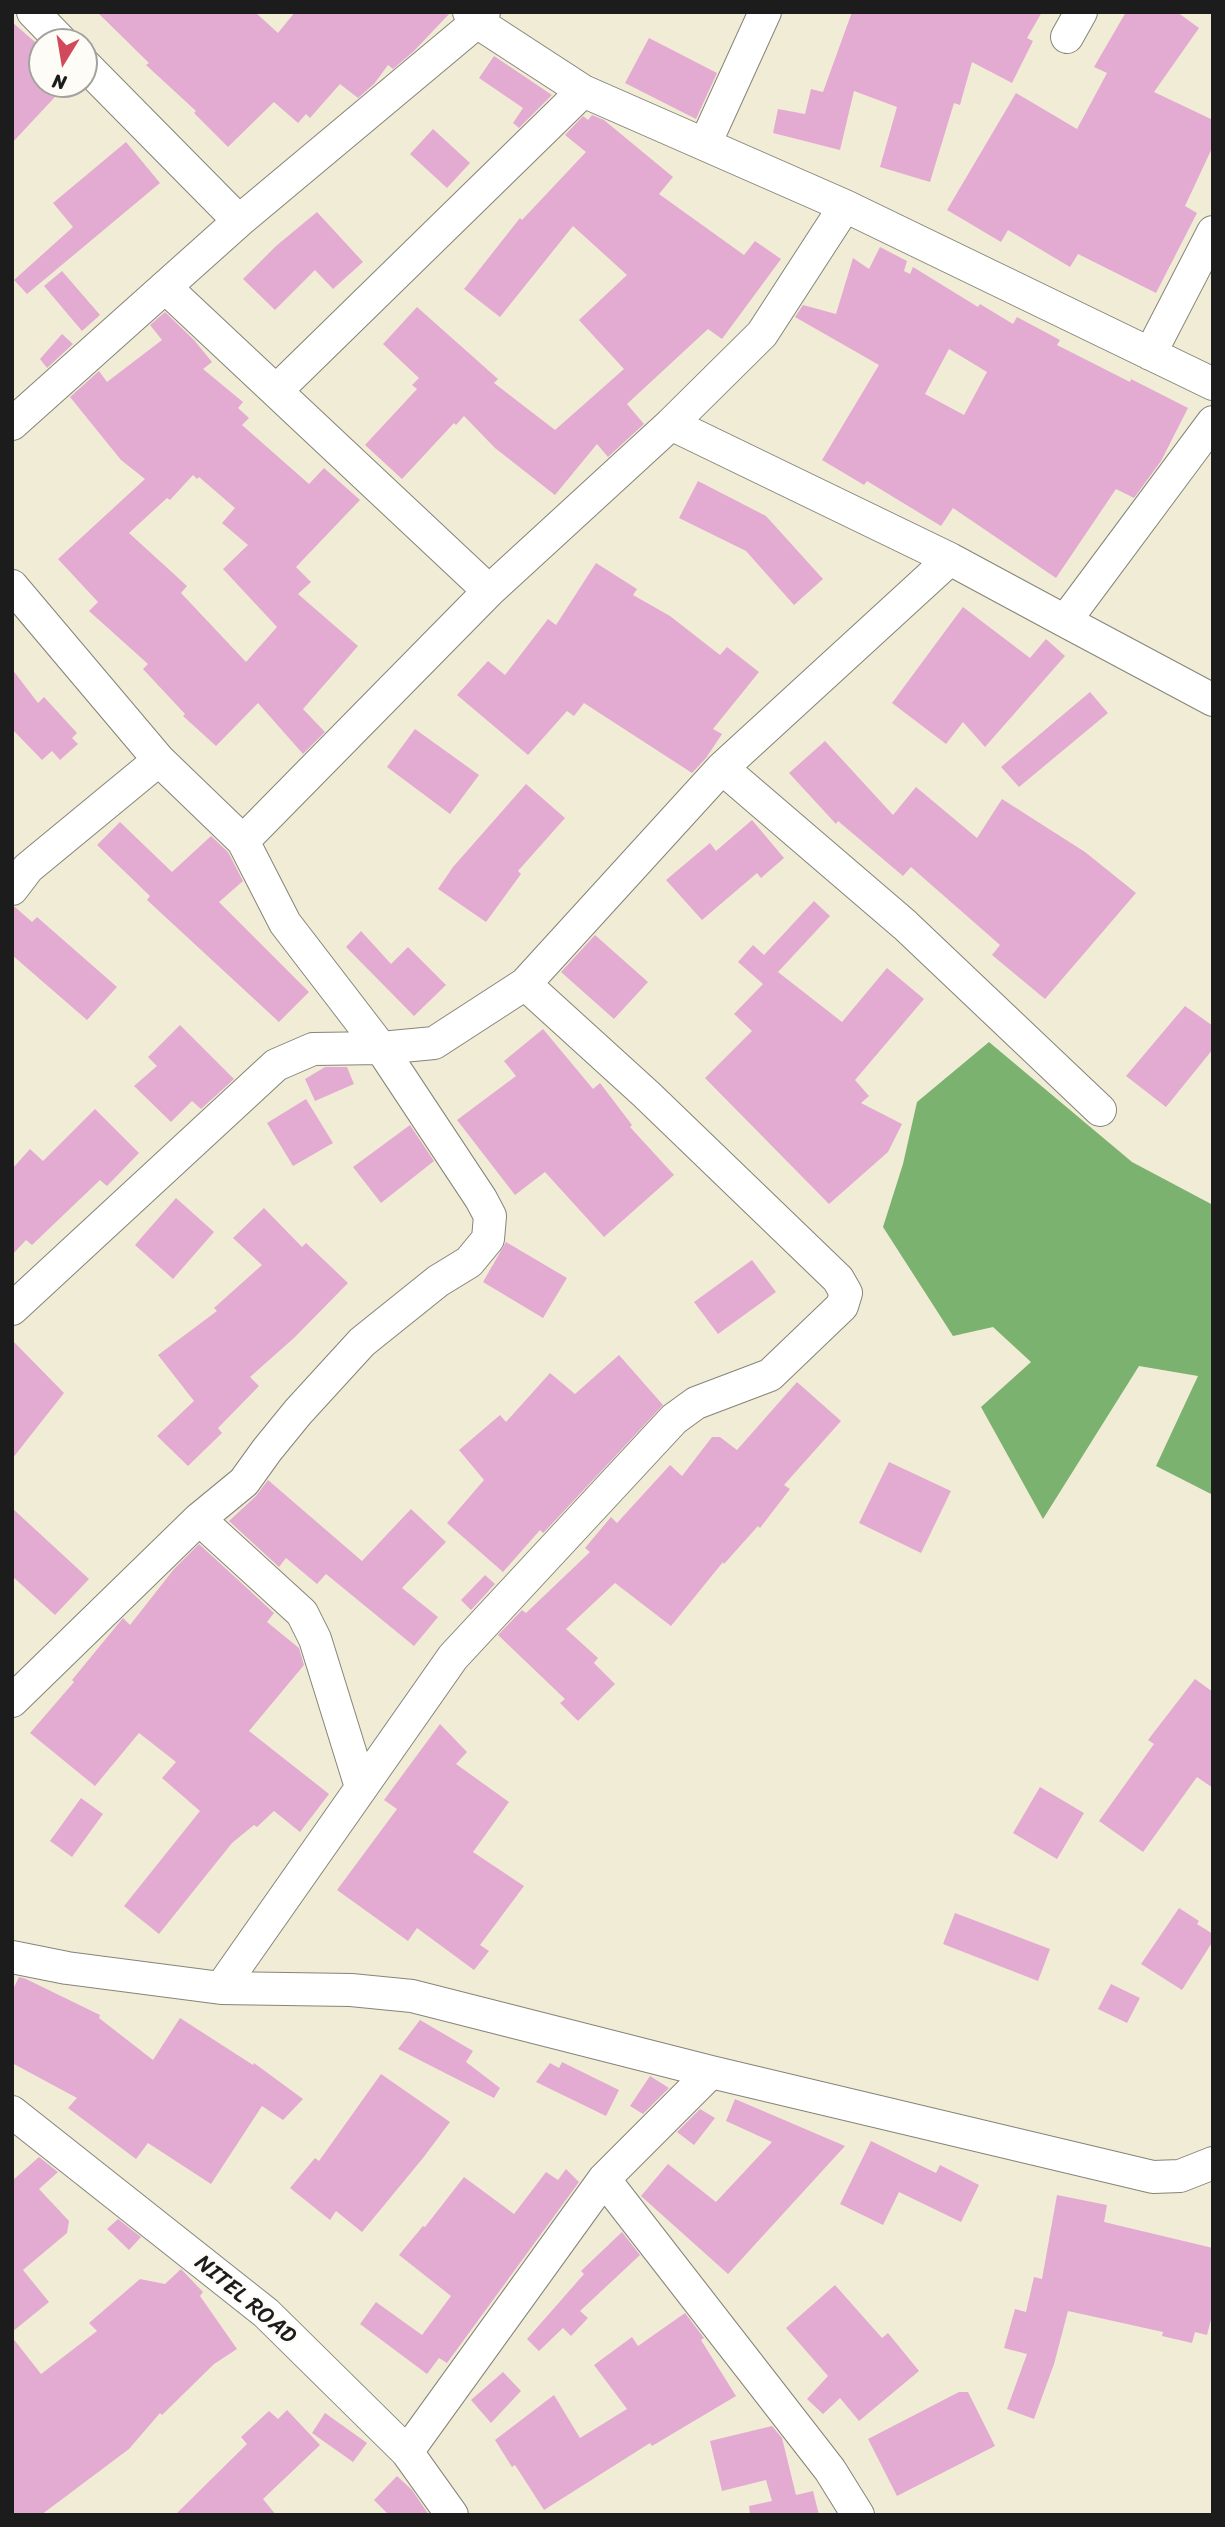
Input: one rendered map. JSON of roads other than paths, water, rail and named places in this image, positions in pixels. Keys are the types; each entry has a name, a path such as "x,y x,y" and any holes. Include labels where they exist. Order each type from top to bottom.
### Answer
{"street":[{"path":"33,12 48,28"},
{"path":"705,144 765,12"},
{"path":"12,424 239,221 476,15 583,91 845,206 1213,384"},
{"path":"98,78 239,221"},
{"path":"276,391 583,91"},
{"path":"243,841 489,591 671,424 762,334 845,206"},
{"path":"1150,354 1213,232"},
{"path":"165,287 489,591"},
{"path":"1065,621 1213,422"},
{"path":"671,424 950,559 1213,700"},
{"path":"12,1309 276,1065 313,1049 433,1044 524,984 722,768 950,559"},
{"path":"12,586 159,760 243,841 285,923 381,1048 490,1216 488,1239 469,1262 438,1281 362,1342 290,1422 244,1482 200,1519 12,1701"},
{"path":"12,889 28,868 159,760"},
{"path":"722,768 905,925 1100,1110"},
{"path":"221,1988 453,1657 674,1419 696,1403 770,1375 842,1307 846,1293 838,1279 655,1103 524,984"},
{"path":"200,1519 302,1613 315,1639 362,1787"},
{"path":"12,1957 67,1968 221,1988 351,1990 412,1996 711,2072 1153,2177 1180,2176 1213,2162"},
{"path":"407,2452 604,2179 711,2072"},
{"name":"NITEL ROAD","path":"19,2128 266,2313 407,2452 452,2515"},
{"path":"604,2179 830,2470 858,2515"}]}
